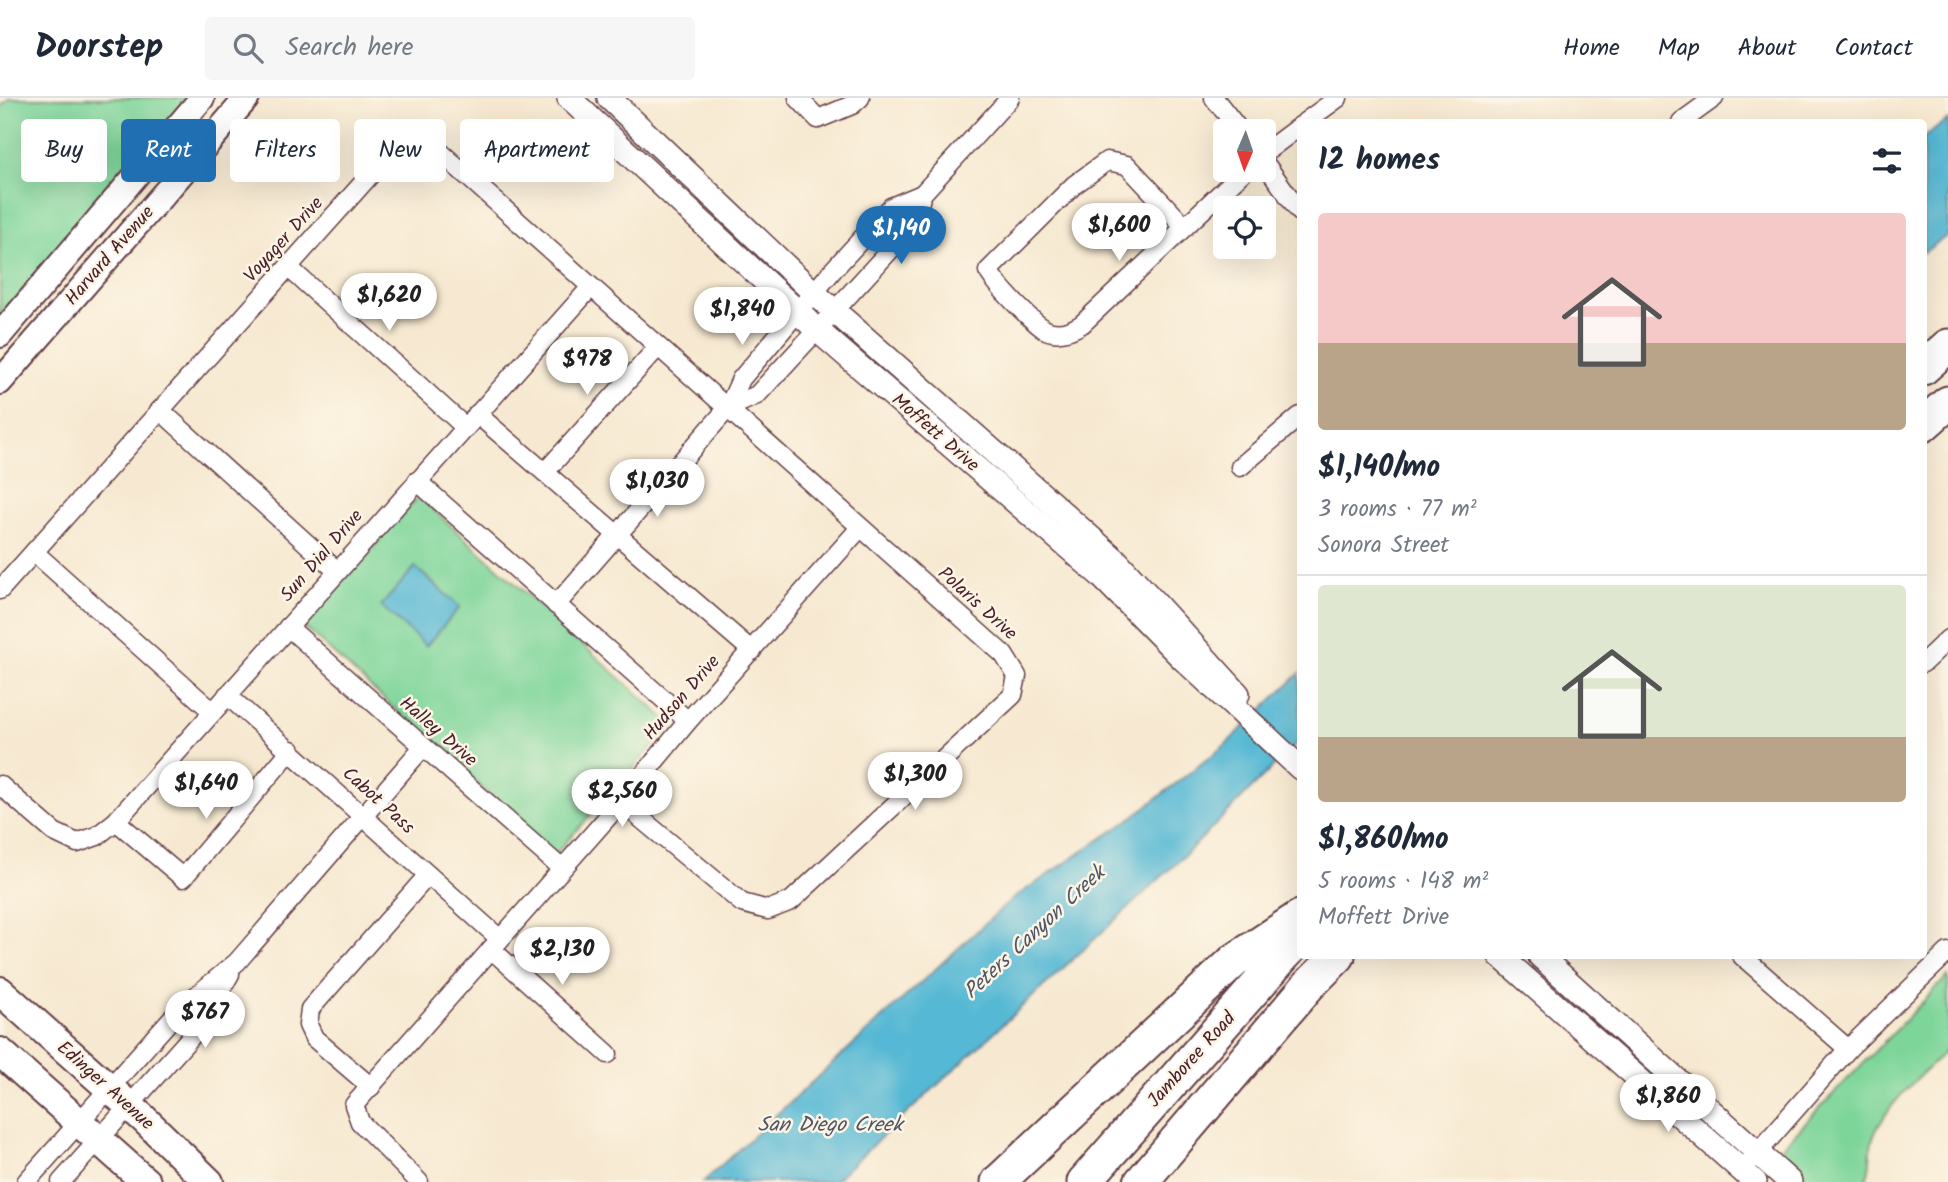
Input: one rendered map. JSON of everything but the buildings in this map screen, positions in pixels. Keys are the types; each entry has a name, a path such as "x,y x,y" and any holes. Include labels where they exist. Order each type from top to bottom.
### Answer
{"highway":[{"path":"1927,364 1948,346"},
{"path":"1927,421 1948,403"},
{"path":"998,1182 1234,961 1297,920"},
{"name":"Jamboree Road","path":"1084,1182 1297,940"},
{"name":"Jamboree Road","path":"1147,1177 1308,986 1335,959"}],"main road":[{"name":"Harvard Avenue","path":"0,335 202,98"},
{"name":"Harvard Avenue","path":"0,382 247,98"},
{"name":"Edinger Avenue","path":"0,991 209,1182"},
{"path":"0,1052 146,1182"}],"street":[{"name":"Moffett Drive","path":"569,98 817,330 1100,575 1235,700 1297,748"},
{"name":"Moffett Drive","path":"609,98 813,292 1116,560 1235,700 1297,765"},
{"path":"798,98 818,119 852,105 860,98"},
{"path":"728,408 757,394 913,225 922,194 1010,98"},
{"path":"1214,98 1231,119"},
{"path":"1309,119 1338,98"},
{"path":"1685,119 1714,98"},
{"path":"1276,144 1297,128"},
{"name":"Voyager Drive","path":"0,590 396,146 416,145 438,150 728,408"},
{"path":"1185,227 1127,165 1107,161 1074,185 988,271 1044,329 1063,332 1082,324 1185,227 1232,182"},
{"path":"1276,179 1297,208"},
{"path":"556,605 728,408 741,379 796,311 891,206 922,194"},
{"path":"288,267 471,420 545,472 752,651"},
{"name":"Sun Dial Drive","path":"0,785 54,832 77,843 97,836 116,821 336,570 591,286"},
{"path":"545,472 658,347"},
{"name":"Polaris Drive","path":"621,802 742,903 768,910 790,901 1013,695 1017,676 1004,655 728,408"},
{"path":"160,410 336,570"},
{"path":"1240,467 1297,419"},
{"path":"417,481 688,721"},
{"name":"Hudson Drive","path":"419,1182 360,1122 355,1105 621,802 688,721 860,528"},
{"path":"34,552 212,712"},
{"name":"Halley Drive","path":"288,627 561,868"},
{"path":"1927,659 1948,639"},
{"name":"Cabot Pass","path":"227,695 428,875 607,1054"},
{"path":"61,1182 107,1088 180,1009 237,962 423,747"},
{"path":"116,821 183,878 291,750"},
{"path":"371,1087 314,1038 308,1025 310,1009 428,875"},
{"path":"1503,959 1748,1176 1758,1152 1848,1049 1948,952"},
{"path":"1543,959 1790,1182"},
{"path":"1745,959 1848,1049"},
{"path":"26,1182 88,1131 130,1107 198,1029 237,962"}],"green space":[{"path":"9,98 191,98 173,119 121,119 121,179 0,318 0,108"},
{"path":"419,497 672,725 555,854 302,625"},
{"path":"1948,976 1948,1049 1906,1089 1881,1122 1872,1141 1869,1171 1864,1182 1803,1182 1774,1155"}],"water":[{"path":"1948,120 1948,235 1927,250 1927,135"},
{"path":"415,567 460,607 426,646 381,606"},
{"name":"San Diego Creek","path":"1297,676 1297,743 1184,856 833,1182 703,1182 1011,900 1133,817 1224,746"}],"water label":[{"name":"Peters Canyon Creek","path":"1035,933"}]}
